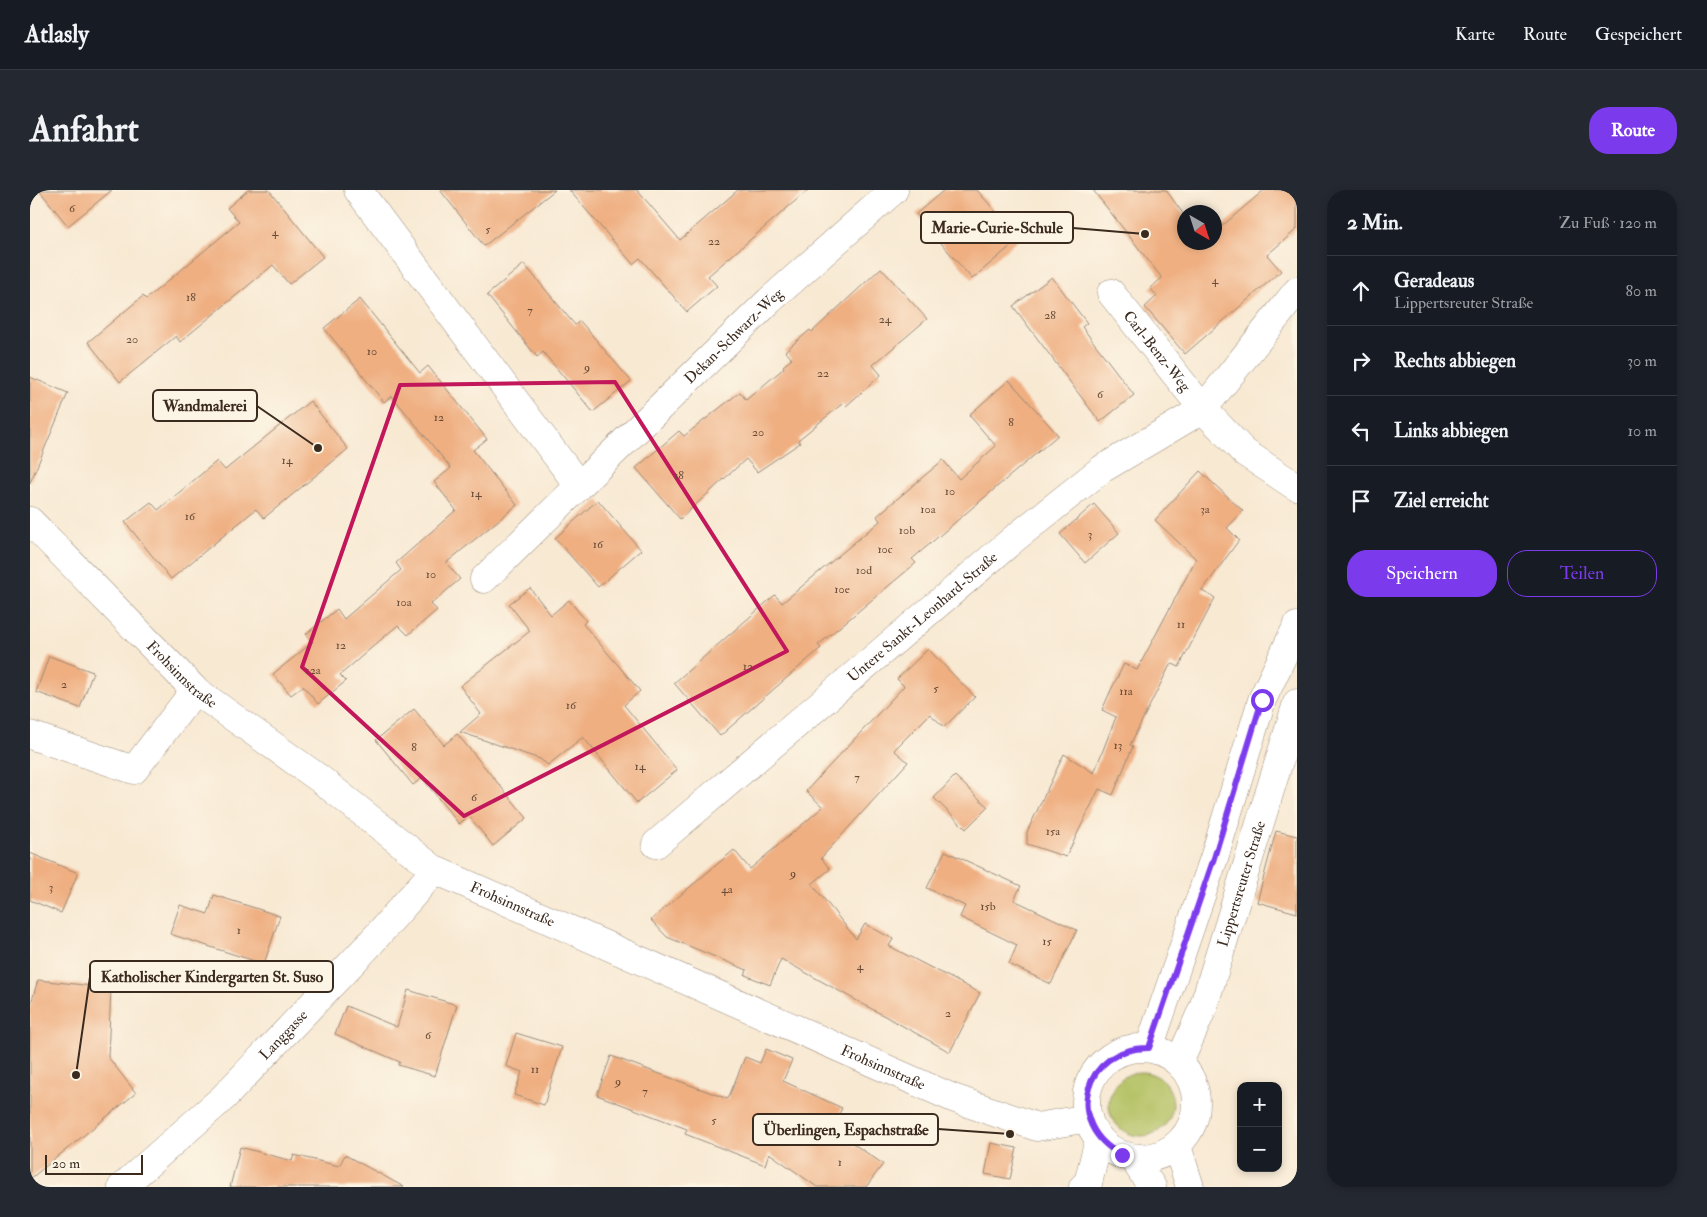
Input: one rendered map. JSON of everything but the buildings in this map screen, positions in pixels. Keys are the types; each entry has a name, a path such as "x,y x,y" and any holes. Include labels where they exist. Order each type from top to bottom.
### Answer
{"street":[{"path":"358,190 579,486"},
{"name":"Dekan-Schwarz-Weg","path":"484,579 769,301 894,190"},
{"name":"Untere Sankt-Leonhard-Straße","path":"656,844 1015,538 1102,468 1202,409 1297,291"},
{"name":"Carl-Benz-Weg","path":"1111,293 1202,409"},
{"path":"1202,409 1244,452 1295,486"},
{"name":"Frohsinnstraße","path":"30,521 196,690 320,779 435,870 953,1098 1037,1126 1094,1129"},
{"path":"1149,1048 1214,858 1262,700 1297,626"},
{"path":"30,735 134,770 196,690"},
{"name":"Lippertsreuter Straße","path":"1179,1063 1203,1008 1297,703"},
{"name":"Langgasse","path":"122,1187 224,1097 368,946 435,870"},
{"path":"1083,1187 1090,1177 1094,1129 1087,1094 1096,1071 1104,1062 1120,1053 1137,1048 1149,1048 1166,1053 1179,1063 1189,1075 1195,1089 1197,1104 1194,1120 1188,1134 1177,1146 1164,1154 1149,1158 1133,1158 1110,1149 1094,1129"},
{"path":"1177,1146 1190,1187"},
{"path":"1133,1158 1152,1187"}],"highlighted area":[{"path":"615,382 787,651 464,816 302,667 400,385"}],"green space":[{"path":"1135,1072 1147,1072 1164,1081 1171,1092 1173,1104 1171,1116 1164,1127 1147,1136 1135,1136 1123,1131 1114,1122 1109,1110 1109,1098 1114,1086 1123,1077"}],"place":[{"name":"Marie-Curie-Schule","path":"1145,234"},
{"name":"Wandmalerei","path":"318,448"},
{"name":"Katholischer Kindergarten St. Suso","path":"76,1075"},
{"name":"Überlingen, Espachstraße","path":"1010,1134"}],"route":[{"path":"1122,1155 1110,1149 1099,1139 1088,1118 1086,1106 1090,1082 1104,1062 1114,1055 1125,1050 1149,1048 1214,858 1262,700"}]}
